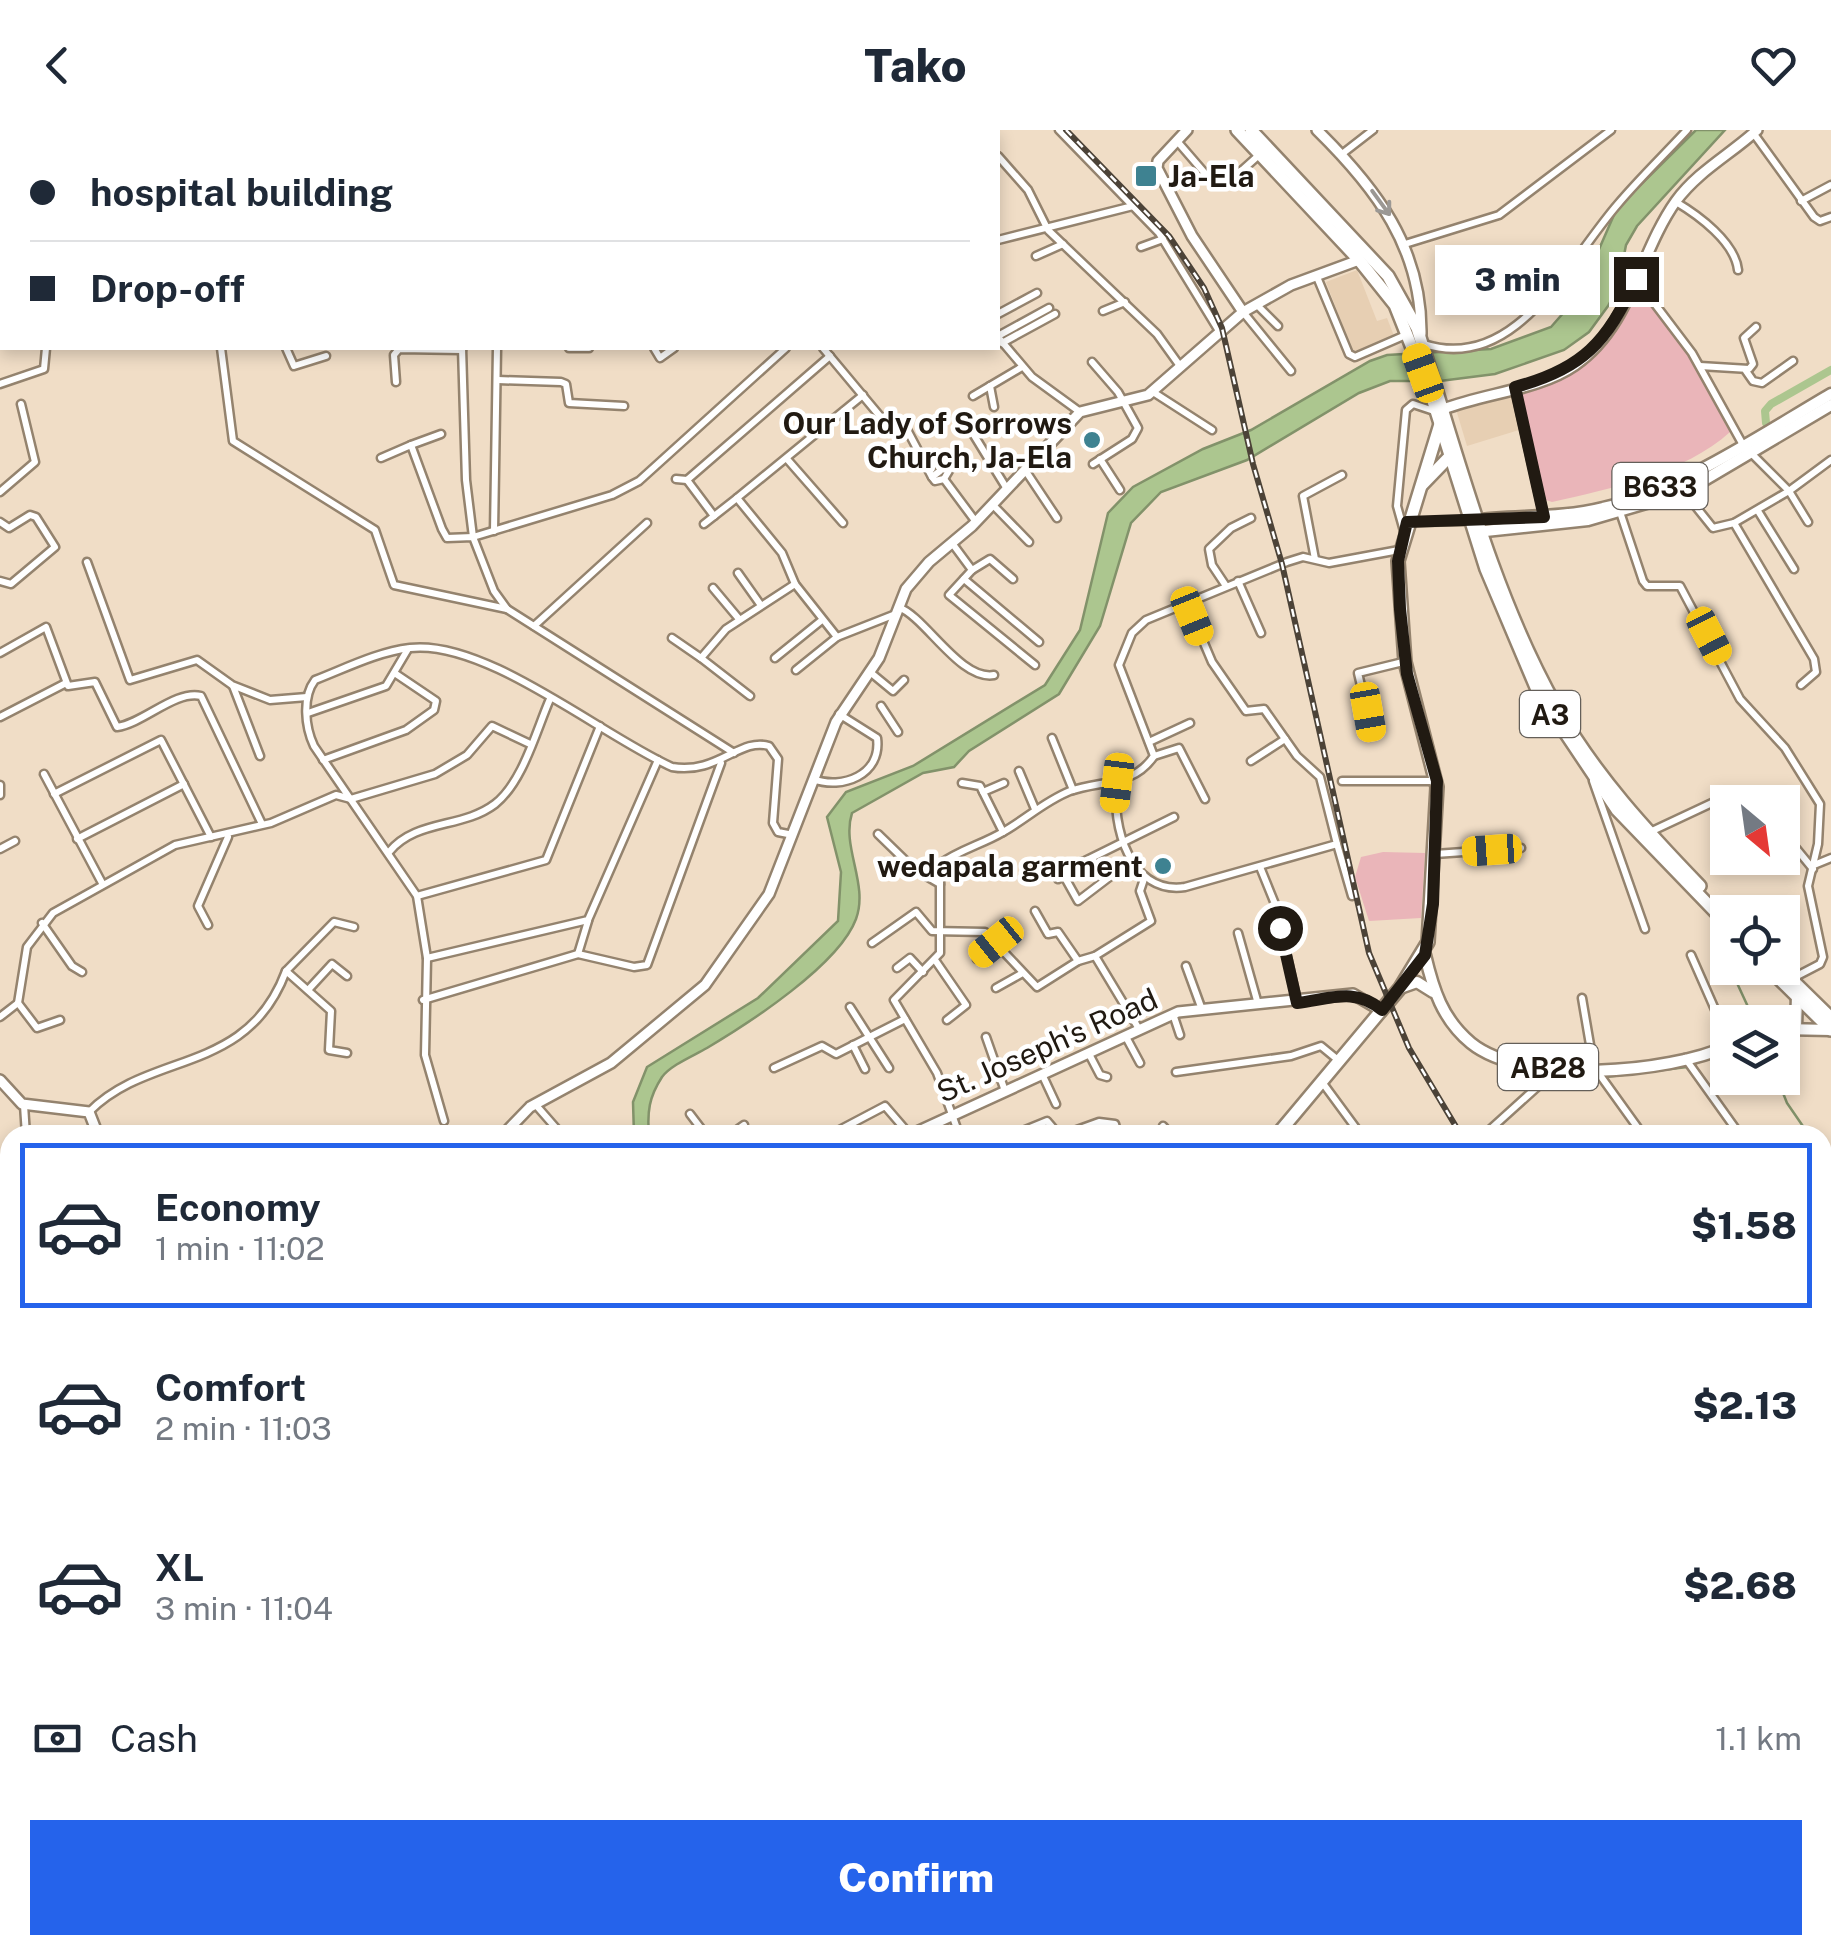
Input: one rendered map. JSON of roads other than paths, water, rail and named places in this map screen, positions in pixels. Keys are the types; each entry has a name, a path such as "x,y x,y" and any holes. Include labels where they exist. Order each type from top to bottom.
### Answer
{"highway":[{"name":"A3","path":"1237,130 1360,260 1418,342"},
{"name":"A3","path":"1250,130 1388,276 1412,316 1458,483 1516,625 1559,712 1598,772 1710,895"},
{"name":"A3","path":"1439,411 1454,440 1512,640 1545,705 1593,781 1710,908"},
{"path":"1285,1125 1425,955 1432,918 1437,781 1405,662 1399,550 1420,488 1439,411"},
{"path":"1420,488 1450,456 1454,440"},
{"path":"1430,476 1441,474 1458,483"},
{"path":"1786,985 1826,1021"},
{"path":"1797,985 1826,1021"}],"main road":[{"name":"B633","path":"1477,526 1618,508 1743,445 1831,394"},
{"name":"B633","path":"1477,526 1618,508 1684,492 1831,404"},
{"path":"1425,955 1426,981"},
{"path":"1415,968 1426,981"},
{"path":"1400,988 1426,981"},
{"name":"AB28","path":"1426,981 1459,1032 1488,1054 1558,1068 1637,1068 1710,1049"},
{"path":"1797,996 1798,1005"},
{"path":"1800,1028 1826,1021"},
{"path":"1800,1028 1826,1021"}],"street":[{"path":"1060,130 1163,239 1218,330"},
{"path":"1187,130 1158,161 1160,176 1192,236 1243,312 1292,371"},
{"path":"1317,130 1342,154 1386,210 1405,244 1420,298 1418,342"},
{"path":"1342,154 1373,130"},
{"path":"1405,244 1498,215 1610,130"},
{"path":"1316,278 1349,354 1355,357 1418,342 1450,350 1494,340 1556,286 1618,204 1687,130"},
{"path":"1477,526 1406,526 1397,506 1406,410 1413,404 1439,411 1552,378 1584,359 1611,327 1676,202 1712,164 1756,132 1801,202 1817,220 1831,217"},
{"path":"1176,141 1215,186 1230,181 1260,154"},
{"path":"1000,158 1028,190 1048,230 1125,302 1180,366"},
{"path":"1801,202 1831,185"},
{"path":"1676,202 1695,213 1725,244 1738,270"},
{"path":"1000,240 1134,206"},
{"path":"1141,247 1163,239"},
{"path":"1036,256 1064,244"},
{"path":"514,1125 535,1104 602,1069 693,999 762,905 794,836 840,714 882,652 895,611 914,578 993,505 1080,412 1125,404 1153,392 1218,330 1243,312 1360,260"},
{"path":"1636,279 1661,306 1743,445 1789,490 1808,522"},
{"path":"1000,313 1037,293"},
{"path":"1103,311 1125,302"},
{"path":"1256,304 1278,326"},
{"path":"1000,337 1052,311"},
{"path":"1699,366 1746,370 1753,364 1744,338 1756,327"},
{"path":"1000,339 1022,367 1080,412"},
{"path":"0,384 44,369 46,350"},
{"path":"221,350 232,441 372,528 394,585 507,609 734,753"},
{"path":"287,350 294,366 326,356"},
{"path":"396,382 394,354 399,350"},
{"path":"462,350 474,537 494,592 507,609"},
{"path":"494,531 497,350"},
{"path":"411,445 447,538 474,537 612,495 639,481 784,350"},
{"path":"825,350 889,427 904,424 935,481 944,479 950,469"},
{"path":"676,480 687,480 830,356"},
{"path":"1092,362 1125,404 1138,432 1096,462 1120,490"},
{"path":"1746,370 1753,382 1762,383 1794,362"},
{"path":"973,396 1022,367"},
{"path":"498,380 561,382 566,384 569,403 624,406"},
{"path":"990,386 994,407"},
{"path":"1515,387 1544,517"},
{"path":"1153,392 1212,430"},
{"path":"704,524 862,395"},
{"path":"0,492 35,462 21,404"},
{"path":"972,432 1007,489"},
{"path":"382,458 441,434"},
{"path":"786,460 843,523"},
{"path":"1684,492 1713,528 1758,511 1831,460"},
{"path":"932,476 940,471 940,464"},
{"path":"1025,469 1058,518"},
{"path":"1315,559 1303,496 1342,475"},
{"path":"944,479 976,522"},
{"path":"687,480 714,516"},
{"path":"737,498 782,552 796,584 838,637"},
{"path":"993,505 1028,542"},
{"path":"1618,508 1643,582 1647,586 1680,586 1740,699 1785,748 1820,804 1808,893 1822,957 1820,964 1800,975"},
{"path":"1758,511 1794,569"},
{"path":"0,581 11,584 55,547 36,516 2,527"},
{"path":"1226,586 1212,564 1210,550 1231,528 1251,518"},
{"path":"534,626 647,523"},
{"path":"1734,523 1814,659 1816,672 1801,685"},
{"path":"952,543 972,570"},
{"path":"1154,756 1120,674 1121,654 1138,626 1286,562 1315,559 1329,563 1399,550"},
{"path":"1014,580 990,558 948,595 1035,666"},
{"path":"87,562 130,680 197,660 232,685 270,700 307,697"},
{"path":"738,573 760,604"},
{"path":"964,578 1039,642"},
{"path":"1238,581 1260,633"},
{"path":"701,658 739,620 796,584"},
{"path":"714,588 739,620"},
{"path":"1188,603 1212,662 1246,712 1264,709 1285,740 1320,778 1352,896"},
{"path":"796,670 838,637 895,611"},
{"path":"895,611 969,666 986,676 994,675"},
{"path":"775,658 822,620"},
{"path":"0,653 46,628 66,683 74,688 95,682 117,727 136,723 190,694 201,696 262,824"},
{"path":"672,638 750,696"},
{"path":"444,1121 425,1055 423,1000 427,958 417,896 306,730 307,697 315,680 408,648 481,661 658,760 686,769 721,762 760,743 775,751 778,777 773,823 778,832 794,836"},
{"path":"308,714 370,694 396,674 408,648"},
{"path":"1372,732 1360,670 1405,662"},
{"path":"870,672 894,691"},
{"path":"323,760 406,730 434,710 436,701 396,674"},
{"path":"898,732 880,707 904,680"},
{"path":"0,717 66,683"},
{"path":"232,685 260,756"},
{"path":"388,852 408,834 481,812 497,802 510,788 550,699"},
{"path":"813,779 844,784 864,772 876,756 876,738 840,714"},
{"path":"1149,742 1190,723"},
{"path":"0,1018 18,1003 27,947 42,923 102,883 175,845 228,836 336,795 350,800 456,764 492,726 530,744"},
{"path":"417,896 546,860 600,726"},
{"path":"1052,738 1072,790"},
{"path":"54,794 160,740 211,836"},
{"path":"1251,761 1285,740"},
{"path":"954,1125 938,1073 894,997 940,953 940,864 1004,832 1072,790 1117,783 1140,771 1154,756 1179,748 1205,799"},
{"path":"578,954 588,920 658,760"},
{"path":"423,1000 578,954 634,967 647,965 721,762"},
{"path":"1019,771 1036,809"},
{"path":"44,774 102,883"},
{"path":"1342,781 1437,781"},
{"path":"1593,781 1645,928"},
{"path":"962,783 980,786 1004,832"},
{"path":"983,792 1004,783"},
{"path":"1117,783 1114,812 1124,841 1144,878 1174,889 1337,844"},
{"path":"78,839 184,784"},
{"path":"0,785 0,795"},
{"path":"1649,832 1710,804"},
{"path":"1044,871 1085,862 1174,817"},
{"path":"878,834 914,869 940,884"},
{"path":"208,925 198,906 228,836"},
{"path":"0,848 15,841"},
{"path":"1434,854 1522,848"},
{"path":"1800,852 1814,867"},
{"path":"1814,867 1831,858"},
{"path":"1058,879 1064,876 1078,901 1114,870 1134,859"},
{"path":"1260,867 1275,904 1297,1003"},
{"path":"872,942 916,912 926,928 985,932 1037,987 1151,921 1140,890 1144,878"},
{"path":"1035,911 1048,934 1058,932 1078,961"},
{"path":"427,958 588,920"},
{"path":"24,1105 89,1112 115,1090 194,1062 241,1034 286,971 334,922 354,927"},
{"path":"42,923 72,966 82,972"},
{"path":"1238,932 1258,1004"},
{"path":"977,959 996,942"},
{"path":"1095,956 1140,1029"},
{"path":"1692,956 1713,1005"},
{"path":"897,968 910,958 923,972"},
{"path":"935,960 966,1006 947,1020"},
{"path":"308,990 332,964 347,976"},
{"path":"1186,966 1201,1007"},
{"path":"286,971 331,1011 328,1050 347,1053"},
{"path":"996,988 1021,974"},
{"name":"St. Joseph's Road","path":"931,1125 1173,1014 1201,1007 1297,1003 1352,994 1382,1010"},
{"path":"1582,998 1594,1068 1636,1125"},
{"path":"18,1003 36,1028 60,1020"},
{"path":"850,1007 888,1068"},
{"path":"1173,1014 1180,1035"},
{"path":"774,1068 822,1046 836,1054 905,1020"},
{"path":"1125,1036 1140,1063"},
{"path":"986,1037 1005,1092"},
{"path":"853,1046 865,1068"},
{"path":"1176,1072 1292,1056 1320,1046 1338,1060"},
{"path":"1088,1052 1101,1077"},
{"path":"1685,1058 1733,1125"},
{"path":"1495,1125 1558,1068"},
{"path":"1042,1074 1056,1104"},
{"path":"0,1080 24,1105 25,1125"},
{"path":"1321,1082 1353,1125"},
{"path":"535,1104 553,1125"},
{"path":"849,1125 885,1106 901,1125"},
{"path":"89,1112 94,1125"},
{"path":"690,1114 698,1125"}],"waterway":[{"path":"1766,423 1765,411 1771,404 1831,370"},
{"path":"1738,985 1747,1005"},
{"path":"1694,1064 1710,1058"},
{"path":"1606,1077 1687,1067"},
{"path":"1705,1091 1729,1125"},
{"path":"1784,1095 1802,1125"}],"railway":[{"path":"1066,130 1169,236 1204,288 1222,328 1253,464 1282,564 1369,953 1409,1048 1455,1125"}],"place":[{"name":"Ja-Ela","path":"1146,176"},
{"name":"Our Lady of Sorrows Church, Ja-Ela","path":"1092,440"},
{"name":"wedapala garment","path":"1163,866"}]}
